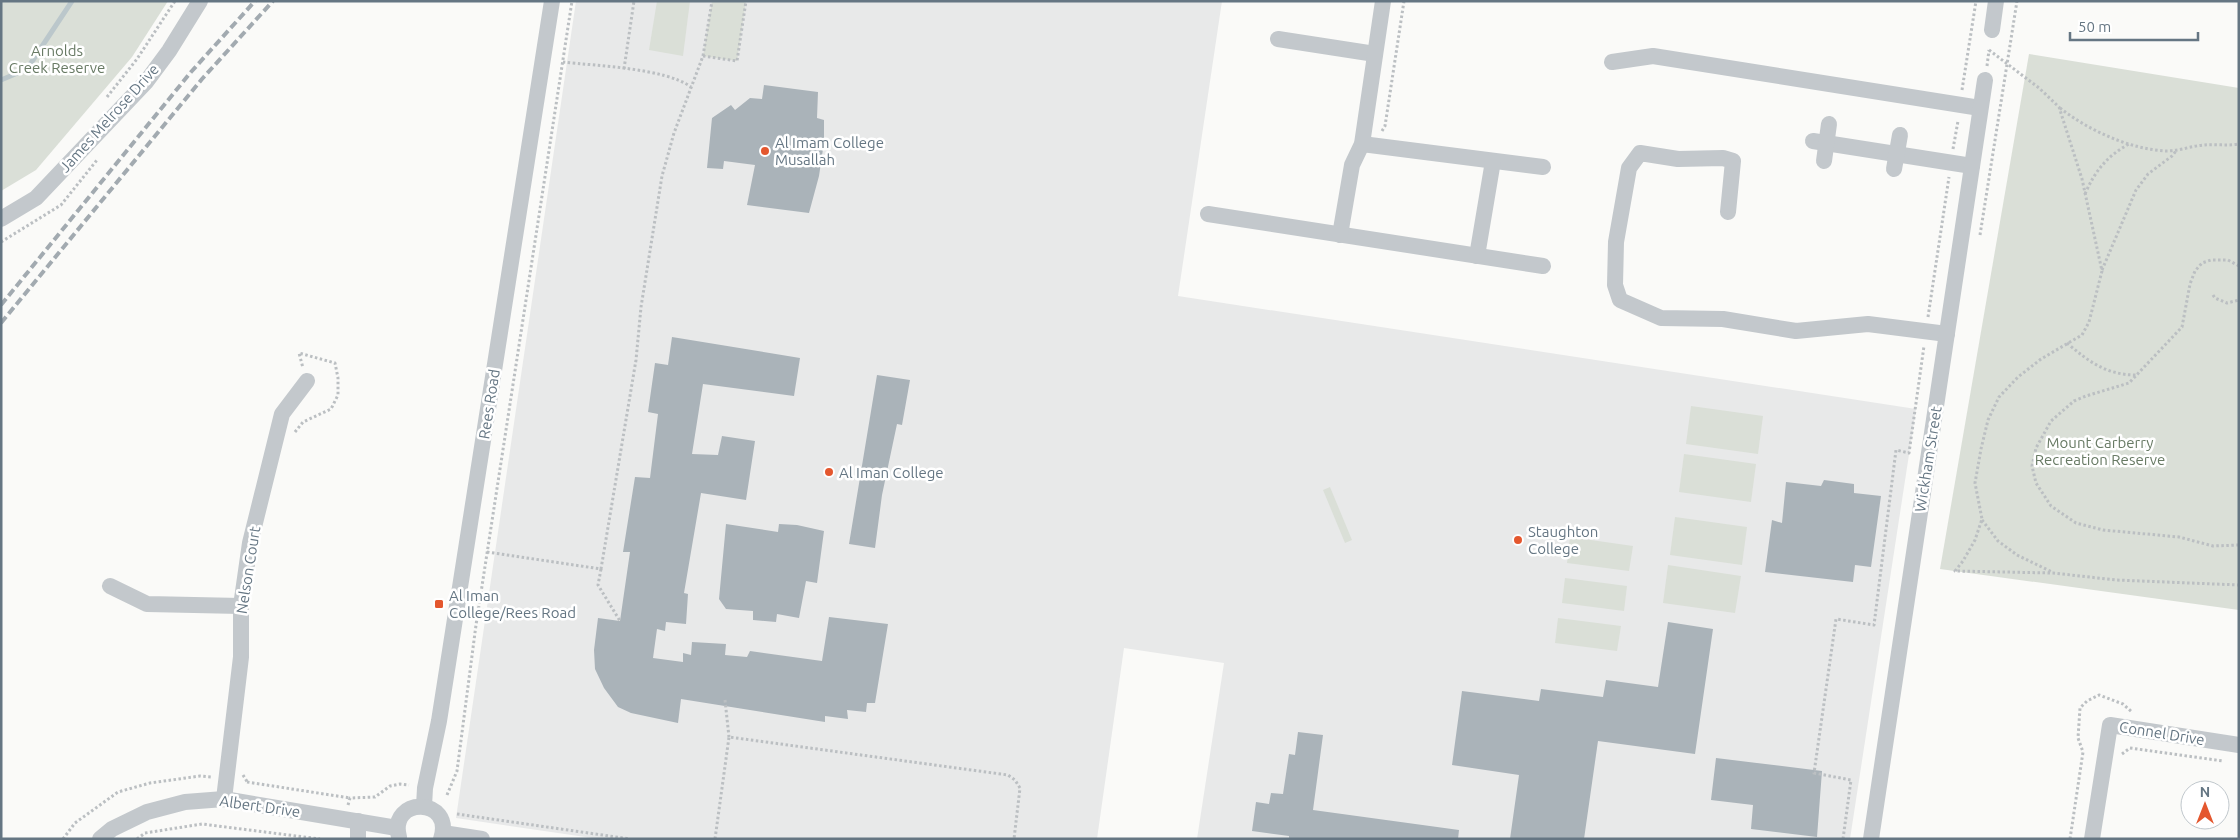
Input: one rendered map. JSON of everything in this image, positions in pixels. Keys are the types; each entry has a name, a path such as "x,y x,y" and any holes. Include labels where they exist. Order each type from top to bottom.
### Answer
{"street":[{"name":"James Melrose Drive","path":"1,219 36,198 133,96 169,51 200,1"},
{"name":"Rees Road","path":"424,806 425,788 439,721 552,1"},
{"path":"1340,235 1352,165 1362,144 1383,1"},
{"path":"1992,30 1996,1"},
{"path":"1278,40 1376,54"},
{"path":"1612,62 1654,56 1980,108"},
{"name":"Wickham Street","path":"1871,839 1985,80"},
{"path":"1824,161 1819,142 1829,124"},
{"path":"1896,161 1900,135"},
{"path":"1819,142 1896,161 1951,163 1972,166"},
{"path":"1362,144 1543,167"},
{"path":"1728,212 1734,161 1723,158 1678,159 1640,153 1629,168 1616,242 1615,285 1620,300 1661,318 1723,319 1796,331 1868,324 1947,334"},
{"path":"1478,256 1493,161"},
{"path":"1208,214 1543,266"},
{"name":"Nelson Court","path":"224,799 241,656 241,606 250,543 282,414 307,381"},
{"path":"110,586 147,604 241,606"},
{"name":"Connel Drive","path":"2092,839 2110,724 2239,745"},
{"name":"Albert Drive","path":"100,839 112,829 147,812 185,802 224,799 358,821 398,833"},
{"path":"398,833 403,814 409,809 424,806 431,809 441,819 442,836 482,839"},
{"path":"358,821 358,839"}],"path":[{"path":"107,97 137,59 175,1"},
{"path":"447,795 457,771 487,552 572,1"},
{"path":"624,68 634,1"},
{"path":"620,621 598,585 636,360 641,307 662,176 674,133 703,56 712,1"},
{"path":"703,56 737,61 746,1"},
{"path":"1843,839 1851,780 1814,773 1836,619 1874,626 1896,450 1909,453 1976,1"},
{"path":"1985,80 1992,30"},
{"path":"1989,50 2086,126 2130,143 2166,151 2195,146 2239,144"},
{"path":"563,62 624,68 680,79 691,88"},
{"path":"2060,107 2082,179 2102,271"},
{"path":"2085,195 2096,172 2105,161 2117,150 2130,143"},
{"path":"2053,573 2017,555 1998,541 1982,519 1975,483 1980,449 1988,420 1999,397 2018,377 2041,359 2082,335 2089,322 2102,271 2136,190 2148,174 2172,156 2176,150"},
{"path":"2239,266 2228,260 2211,260 2202,264 2195,271 2190,284 2182,327 2129,383 2104,389 2074,402 2051,421 2036,448 2032,466 2036,483 2051,506 2076,523 2103,530 2179,537 2214,546 2239,545"},
{"path":"2213,295 2215,298 2227,303 2239,300"},
{"path":"2067,343 2081,356 2108,371 2118,375 2136,375"},
{"path":"294,433 303,422 331,409 338,395 338,378 335,363 300,353 307,381"},
{"path":"1982,519 1975,540 1955,571 2053,573 2116,580 2239,585"},
{"path":"487,552 601,569"},
{"path":"715,839 729,737 725,700"},
{"path":"729,737 1008,775 1016,780 1020,788 1014,839"},
{"path":"2118,757 2130,748 2229,762"},
{"path":"242,774 248,783"},
{"path":"457,814 630,839"},
{"path":"137,839 146,833 202,824 320,839"}],"shaded area":[{"name":"Al Iman College","path":"576,1 1222,1 1178,296 1916,409 1850,839 1197,839 1224,663 1124,648 1097,839 599,839 456,818"}],"green space":[{"name":"Arnolds Creek Reserve","path":"1,1 168,1 132,57 36,170 1,191"},
{"path":"657,1 690,1 683,56 649,50"},
{"path":"712,1 746,1 737,61 703,56"},
{"name":"Mount Carberry Recreation Reserve","path":"2029,54 2239,88 2239,610 1940,569"},
{"path":"1691,406 1763,416 1758,454 1686,444"},
{"path":"1684,454 1756,464 1751,502 1679,492"},
{"path":"1330,487 1352,540 1345,543 1323,490"},
{"path":"1675,517 1747,527 1742,565 1670,555"},
{"path":"1570,537 1633,546 1629,571 1567,563"},
{"path":"1668,565 1741,576 1735,613 1663,603"},
{"path":"1565,578 1627,586 1624,611 1562,603"},
{"path":"1558,618 1621,626 1617,651 1555,643"}],"building":[{"name":"Al Imam College Musallah","path":"764,85 818,92 817,118 824,120 824,142 819,176 809,213 747,205 755,165 724,161 723,169 707,168 712,118 731,105 735,110 750,98 762,99"},
{"path":"672,337 800,358 794,396 703,384 692,454 718,455 722,436 755,441 746,500 701,493 684,593 688,594 686,624 666,622 665,631 657,629 653,658 683,662 683,653 691,655 692,642 726,644 725,655 747,657 750,651 822,661 829,617 888,624 875,703 867,703 866,712 847,710 848,719 825,716 825,722 681,699 678,723 631,713 618,707 604,688 595,669 594,650 598,618 620,621 630,552 623,552 635,477 650,478 658,414 648,412 655,363 668,365"},
{"path":"877,375 910,380 902,425 897,424 882,495 875,548 849,544"},
{"path":"1824,480 1854,484 1854,493 1881,496 1871,567 1855,565 1853,582 1765,572 1772,520 1782,523 1786,482 1821,486"},
{"path":"726,524 778,532 779,524 797,525 824,531 817,583 806,581 799,618 777,614 776,622 753,620 753,611 726,609 719,599"},
{"path":"1668,622 1713,629 1695,754 1598,741 1584,839 1510,839 1519,775 1452,765 1462,691 1539,701 1541,689 1603,697 1606,680 1658,687"},
{"path":"1298,732 1323,735 1313,810 1459,830 1458,839 1289,839 1289,836 1252,831 1256,802 1269,804 1271,793 1283,794 1289,754 1295,755"},
{"path":"1716,758 1822,771 1817,837 1751,829 1753,805 1711,800"}],"waterway":[{"path":"1,80 27,69 72,1"}],"railway":[{"path":"1,305 191,72 255,1"},
{"path":"1,323 202,79 273,1"}],"place":[{"name":"Al Imam College Musallah","path":"765,151"},
{"name":"Al Iman College","path":"829,472"},
{"name":"Staughton College","path":"1518,540"},
{"name":"Al Iman College/Rees Road","path":"439,604"}]}
